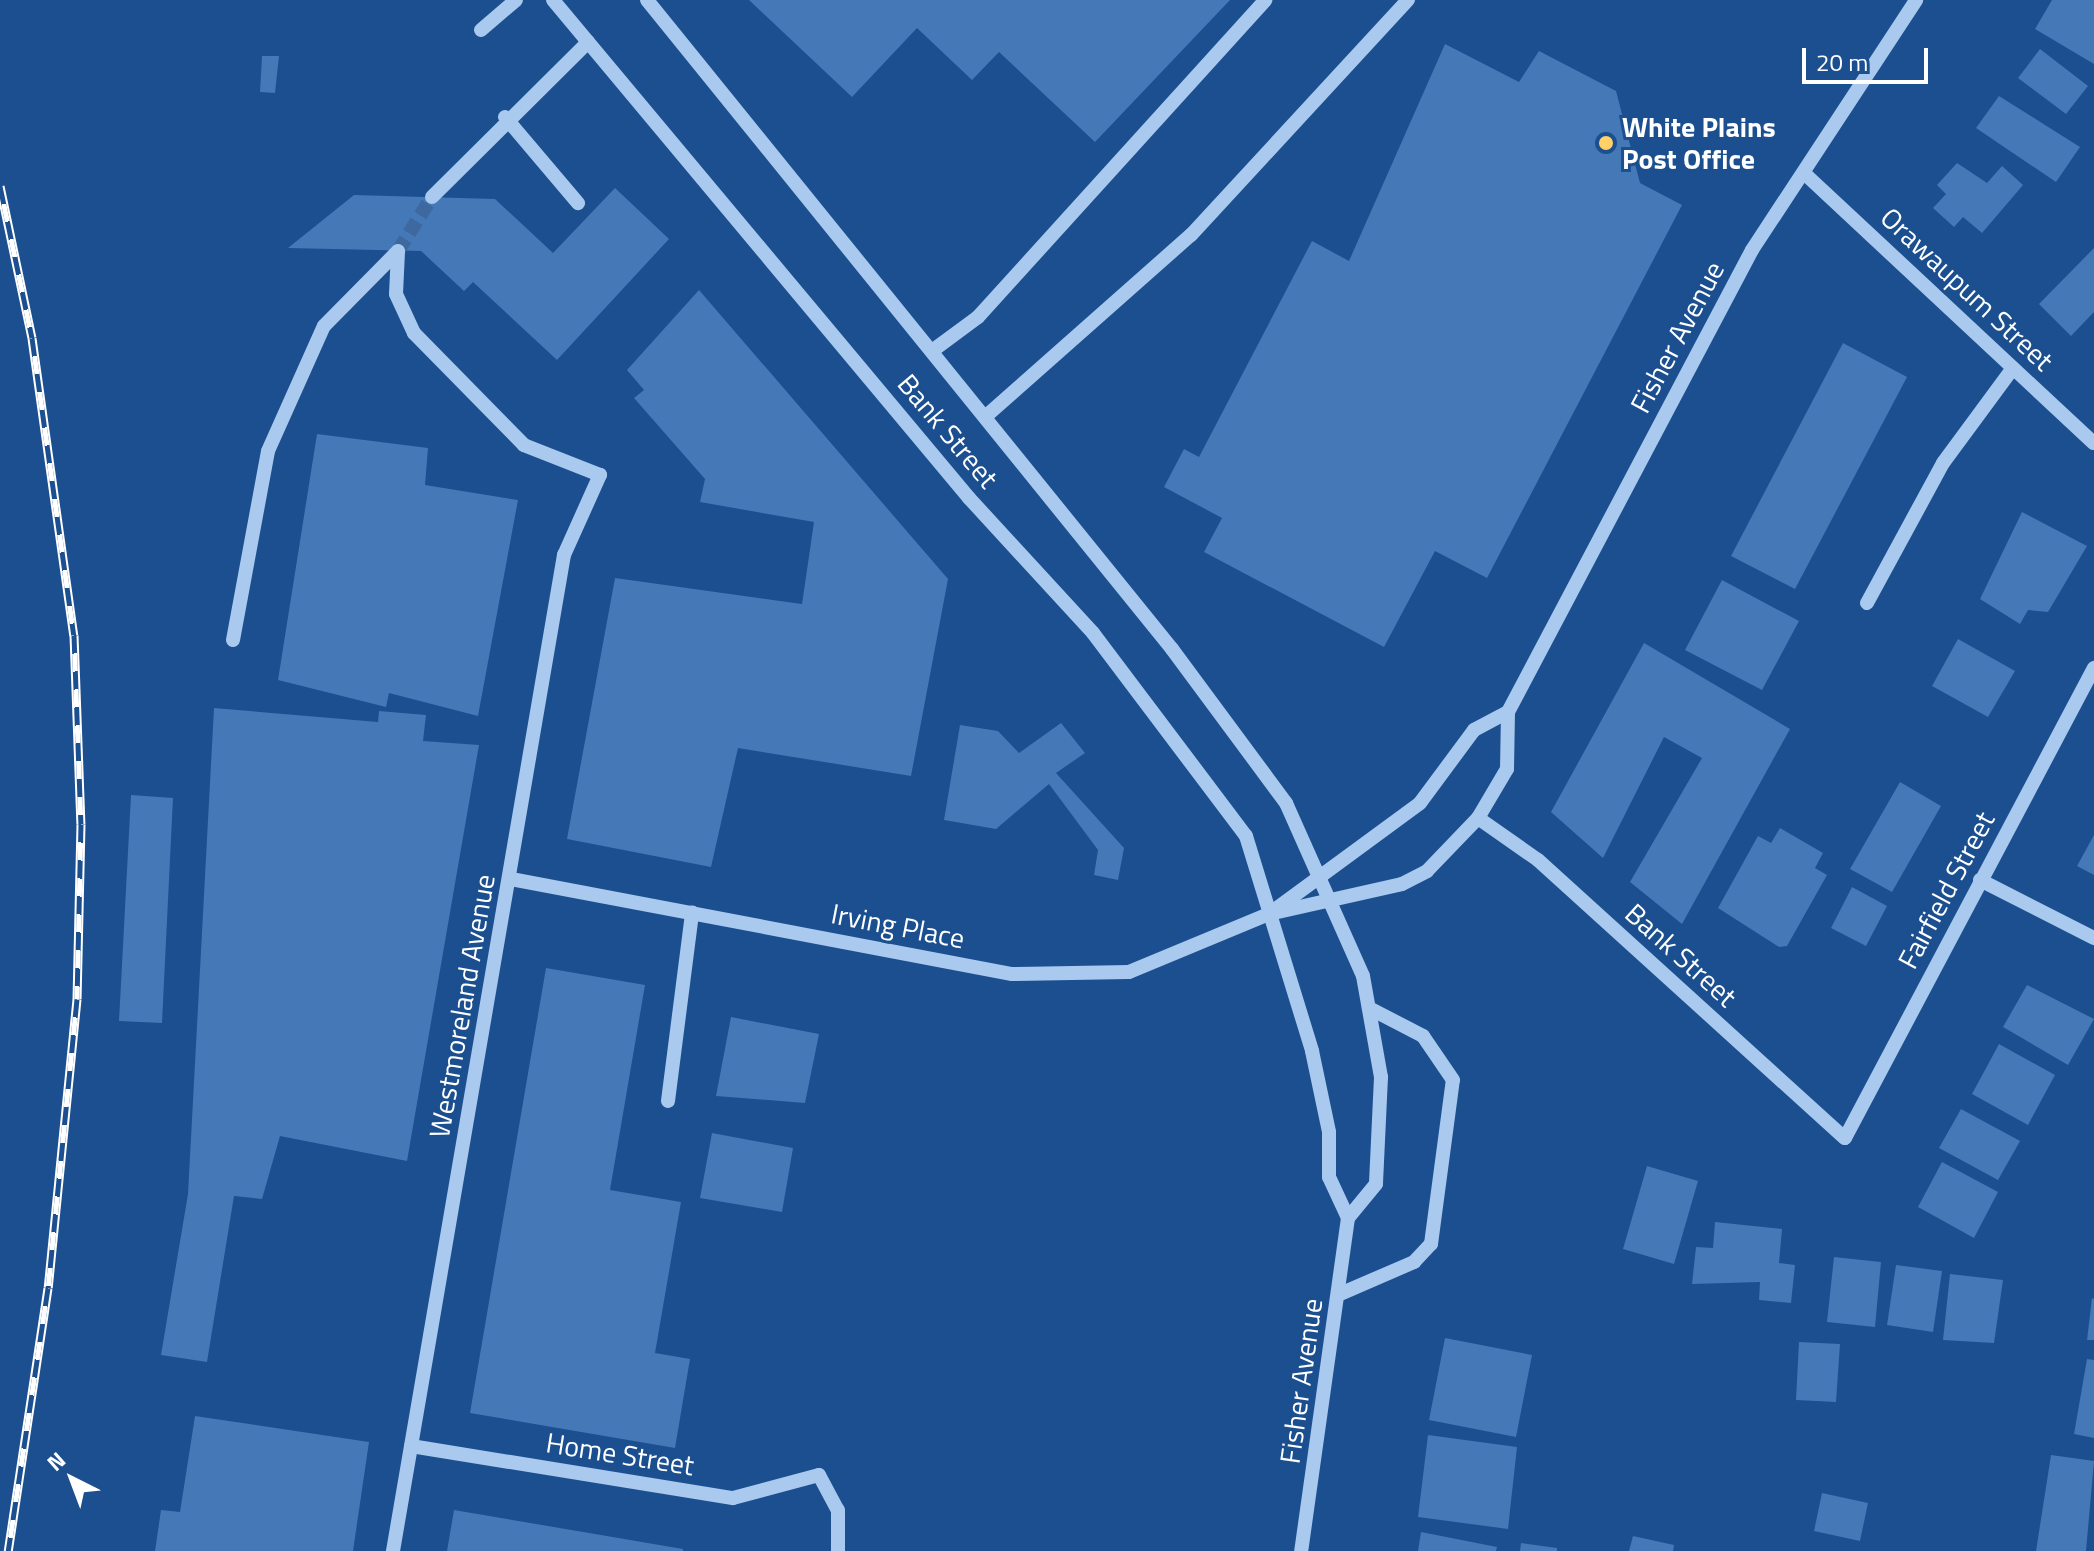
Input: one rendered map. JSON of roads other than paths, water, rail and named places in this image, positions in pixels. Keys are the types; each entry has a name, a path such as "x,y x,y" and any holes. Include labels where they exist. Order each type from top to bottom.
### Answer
{"street":[{"path":"481,30 516,0"},
{"name":"Bank Street","path":"553,0 1181,740 1246,836 1269,914"},
{"name":"Bank Street","path":"647,0 1264,765 1320,876"},
{"path":"932,351 978,317 1265,0"},
{"path":"985,417 1191,235 1408,0"},
{"name":"Fisher Avenue","path":"1508,712 1752,250 1916,0"},
{"path":"432,197 505,117 588,42"},
{"path":"505,117 578,203"},
{"name":"Orawaupum Street","path":"1804,173 2094,443"},
{"name":"Westmoreland Avenue","path":"233,640 268,451 324,326 398,251 396,294 414,333 524,445 600,475 564,555 511,879 393,1551"},
{"path":"1867,603 1943,463 2013,368"},
{"name":"Fairfield Street","path":"1845,1138 2094,668"},
{"path":"1508,712 1512,752 1478,818 1427,871 1330,900 1269,914 1420,803 1474,730 1508,712"},
{"name":"Bank Street","path":"1478,818 1538,860 1845,1138"},
{"path":"1269,914 1320,1087 1329,1177 1348,1218 1376,1184 1381,1077 1369,1008 1320,876"},
{"name":"Irving Place","path":"511,879 1012,974 1084,978 1129,972 1269,914"},
{"path":"1980,880 2094,938"},
{"path":"668,1101 692,913"},
{"path":"1340,1294 1414,1262 1431,1244 1453,1080 1423,1036 1369,1008"},
{"name":"Fisher Avenue","path":"1301,1551 1340,1294 1348,1218"},
{"name":"Home Street","path":"411,1446 733,1498 819,1475 838,1510 838,1551"}],"tunnel":[{"path":"398,251 432,197"}],"railway":[{"path":"0,186 32,338 74,635 81,824 77,999 48,1288 8,1551"}],"place":[{"name":"White Plains Post Office","path":"1606,143"}]}
